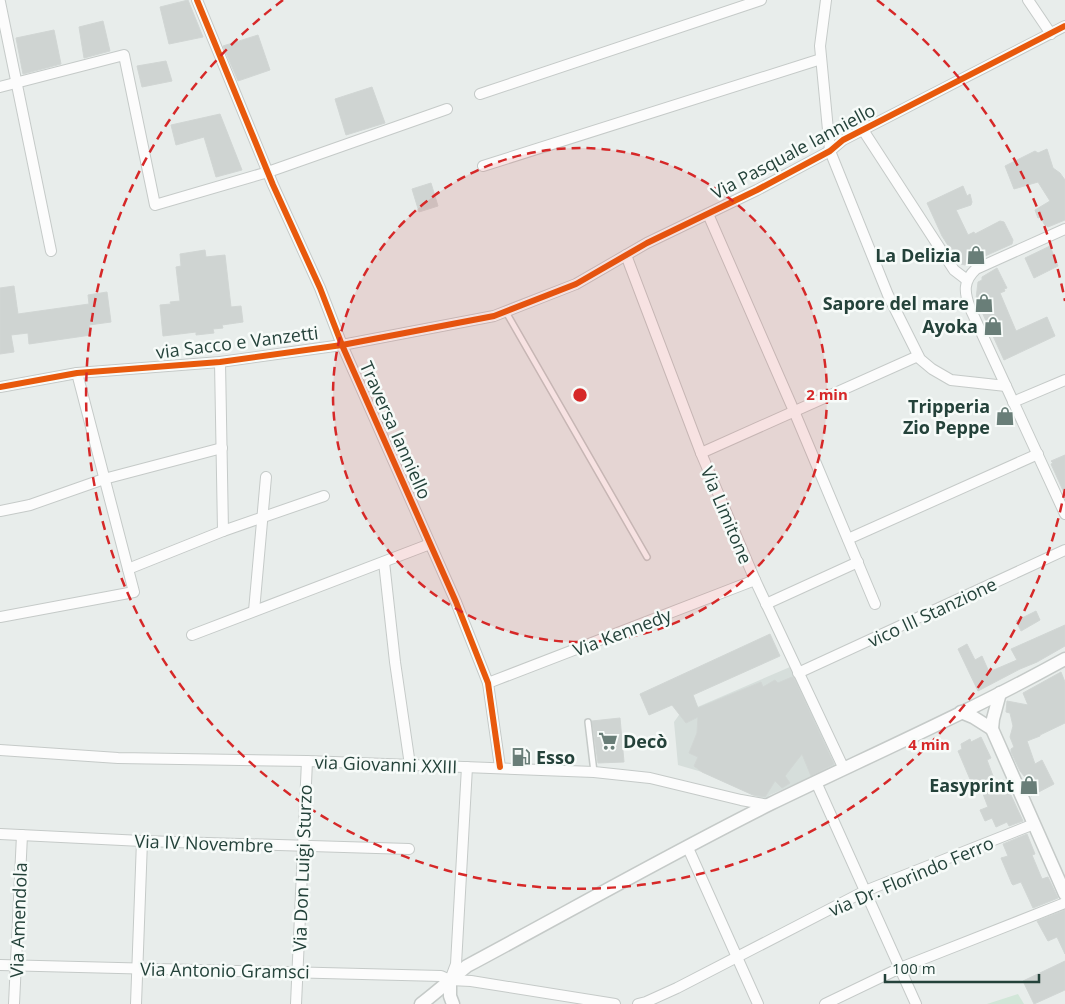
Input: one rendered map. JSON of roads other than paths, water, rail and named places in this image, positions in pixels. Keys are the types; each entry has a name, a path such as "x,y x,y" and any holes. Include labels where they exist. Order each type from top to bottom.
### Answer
{"street":[{"name":"Traversa Ianniello","path":"197,0 268,172 320,288 342,345 456,602 488,683 500,767"},
{"path":"480,94 761,0"},
{"path":"826,0 820,46 830,151 888,294 918,356 932,369 951,380 1006,386"},
{"path":"1028,0 1050,34"},
{"path":"0,2 51,251"},
{"name":"Via Pasquale Ianniello","path":"534,301 576,284 647,243 757,190 830,151 843,140 1065,26"},
{"path":"0,87 124,56 155,205 268,172 446,110"},
{"path":"483,166 821,59"},
{"path":"862,130 954,270 967,280"},
{"path":"708,214 794,411 875,604"},
{"path":"1065,228 976,269 967,280 965,293 1065,514"},
{"name":"Via Limitone","path":"626,255 701,453 755,580 844,769"},
{"name":"via Sacco e Vanzetti","path":"0,387 77,373 220,362 342,345 494,316 534,301"},
{"path":"701,453 918,356"},
{"path":"220,362 223,531"},
{"path":"0,617 134,592 77,373"},
{"path":"1014,402 1065,380"},
{"path":"0,511 30,505 104,479 222,448"},
{"path":"848,539 1038,454"},
{"path":"254,611 266,477"},
{"path":"128,569 223,531 324,496"},
{"path":"192,635 430,544"},
{"name":"vico III Stanzione","path":"798,673 1065,550"},
{"path":"384,562 395,662 410,765"},
{"path":"766,604 858,562"},
{"name":"Via Kennedy","path":"488,683 755,580"},
{"path":"421,1004 443,988 467,966 688,848 769,805 1065,661"},
{"path":"992,724 1000,693"},
{"path":"971,707 988,706 992,724 1065,894"},
{"path":"971,707 973,717 992,724"},
{"name":"via Giovanni XXIII","path":"0,750 118,758 306,761 594,772 650,778 769,805"},
{"name":"Via Don Luigi Sturzo","path":"296,1004 306,761"},
{"path":"453,1004 450,996 450,980 456,964 467,767"},
{"path":"816,782 916,1004"},
{"name":"via Dr. Florindo Ferro","path":"638,1004 661,995 736,958 865,891 1034,824"},
{"name":"Via IV Novembre","path":"0,834 142,841 409,849"},
{"name":"Via Amendola","path":"14,1004 22,835"},
{"path":"136,1004 142,841"},
{"path":"688,848 758,1004"},
{"path":"825,1004 900,968 1065,903"},
{"name":"Via Antonio Gramsci","path":"0,965 441,976 450,980 471,981 615,1004"}],"lane":[{"path":"506,312 647,558"},
{"path":"588,722 594,772"}],"place":[{"name":"La Delizia","path":"976,255"},
{"name":"Sapore del mare","path":"984,303"},
{"name":"Ayoka","path":"993,326"},
{"name":"Tripperia Zio Peppe","path":"1005,416"},
{"name":"Decò","path":"608,741"},
{"name":"Esso","path":"521,757"},
{"name":"Easyprint","path":"1029,785"}]}
